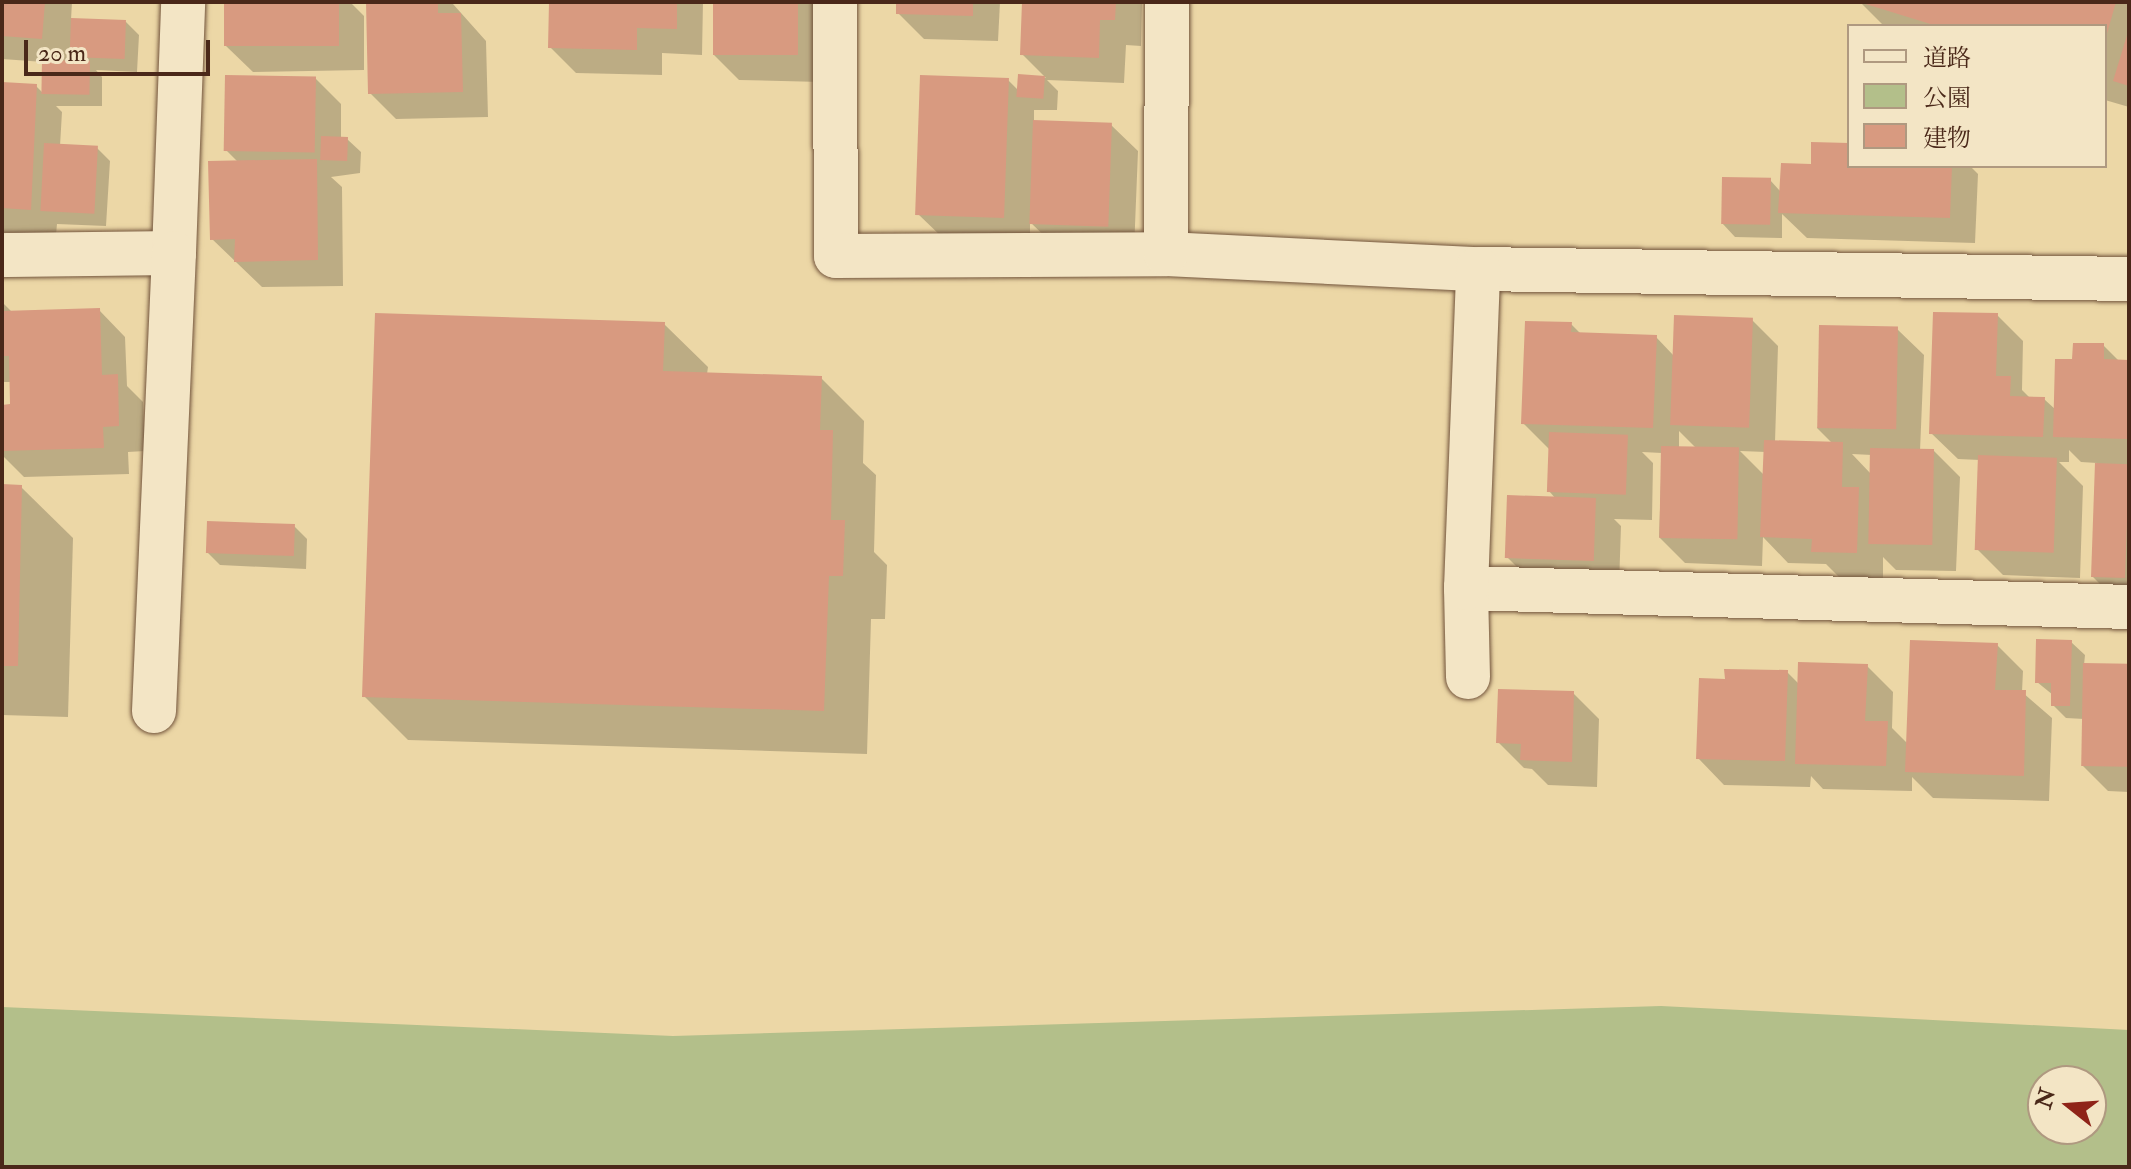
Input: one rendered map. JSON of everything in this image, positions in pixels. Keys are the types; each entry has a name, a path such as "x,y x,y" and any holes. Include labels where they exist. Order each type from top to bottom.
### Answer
{"street":[{"path":"154,711 183,2"},
{"path":"835,2 836,256 1166,254 1478,269 2129,279"},
{"path":"1166,254 1167,2"},
{"path":"2,255 174,253"},
{"path":"1468,677 1466,588 1478,269"},
{"path":"1466,588 2129,607"}],"green space":[{"path":"1661,1006 2129,1030 2129,1167 2,1167 2,1007 673,1036"}],"building":[{"path":"2,2 45,2 42,39 2,36"},
{"path":"224,2 339,2 339,46 224,46"},
{"path":"366,2 438,2 438,13 461,13 463,92 368,94"},
{"path":"549,2 677,2 677,29 637,28 637,50 548,48"},
{"path":"713,2 798,2 798,55 713,55"},
{"path":"896,2 973,2 973,16 896,14"},
{"path":"1022,2 1116,2 1115,20 1100,20 1099,58 1020,55"},
{"path":"1859,2 2116,2 2107,34 2107,24 1930,24"},
{"path":"71,18 126,20 125,59 70,57"},
{"path":"2129,32 2129,86 2113,81"},
{"path":"42,60 90,61 89,95 41,94"},
{"path":"1018,74 1045,76 1043,99 1016,97"},
{"path":"225,75 316,77 315,153 224,151"},
{"path":"920,75 1009,78 1004,218 915,215"},
{"path":"2,82 37,84 31,210 2,208"},
{"path":"1033,120 1112,123 1108,227 1029,224"},
{"path":"321,136 348,137 347,161 320,160"},
{"path":"1811,142 1847,143 1847,168 1952,168 1950,218 1778,213 1781,163 1811,164"},
{"path":"44,143 98,146 94,214 40,211"},
{"path":"317,159 318,260 234,262 235,239 210,240 208,161"},
{"path":"1722,177 1771,178 1770,225 1721,224"},
{"path":"100,308 102,375 118,374 119,426 103,427 104,448 2,451 2,405 10,404 9,356 2,356 2,311"},
{"path":"1933,312 1998,313 1996,376 2011,376 2010,396 2045,397 2043,437 1929,434"},
{"path":"375,313 665,322 663,371 822,376 820,430 833,430 831,520 845,520 843,576 829,576 824,711 362,697"},
{"path":"1674,315 1753,318 1749,428 1670,425"},
{"path":"1525,321 1572,322 1571,332 1657,335 1653,428 1521,424"},
{"path":"1819,325 1898,326 1896,429 1817,428"},
{"path":"2073,343 2104,343 2104,359 2129,360 2129,439 2053,437 2055,359 2072,359"},
{"path":"1549,432 1628,435 1626,495 1547,492"},
{"path":"1764,440 1843,442 1842,487 1859,487 1857,553 1811,552 1812,539 1760,537"},
{"path":"1661,446 1739,447 1737,539 1659,538"},
{"path":"1870,448 1934,449 1932,545 1868,544"},
{"path":"1978,455 2057,458 2054,553 1975,550"},
{"path":"2095,463 2129,464 2125,578 2091,577"},
{"path":"2,484 22,485 18,666 2,666"},
{"path":"1507,495 1596,498 1594,561 1505,558"},
{"path":"207,521 295,524 294,556 206,553"},
{"path":"2036,639 2072,640 2070,706 2051,706 2051,683 2035,683"},
{"path":"1910,640 1998,643 1995,690 2026,690 2024,776 1905,772"},
{"path":"1798,662 1868,664 1865,721 1888,721 1886,766 1795,764"},
{"path":"2083,663 2129,664 2127,767 2081,766"},
{"path":"1724,669 1788,670 1785,761 1696,759 1699,678 1725,679"},
{"path":"1498,689 1574,691 1572,762 1520,760 1521,744 1496,743"}]}
